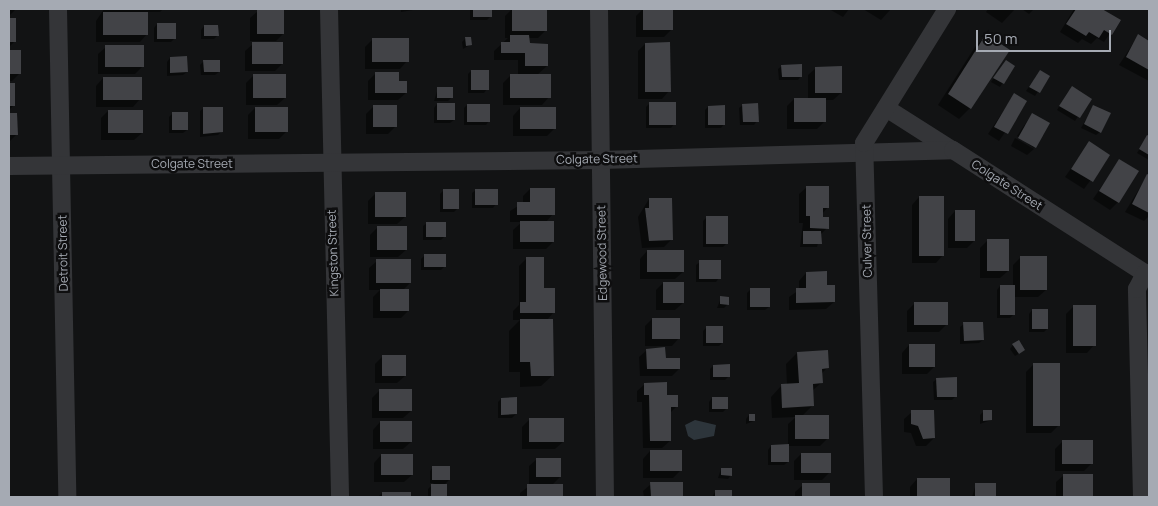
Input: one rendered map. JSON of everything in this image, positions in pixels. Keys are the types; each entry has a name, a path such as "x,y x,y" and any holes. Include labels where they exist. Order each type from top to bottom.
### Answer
{"street":[{"name":"Detroit Street","path":"58,9 67,497"},
{"name":"Kingston Street","path":"329,9 340,497"},
{"name":"Edgewood Street","path":"599,9 605,497"},
{"name":"Culver Street","path":"874,497 864,143 947,9"},
{"path":"886,108 953,150"},
{"name":"Colgate Street","path":"9,166 600,160 953,150 1147,274"},
{"path":"1142,497 1136,289 1147,274"}],"shaded area":[{"path":"695,420 716,425 714,436 694,440 688,436 685,425"}],"building":[{"path":"257,9 284,9 284,34 257,34"},
{"path":"473,9 492,9 492,17 473,17"},
{"path":"512,9 547,9 547,31 512,31"},
{"path":"643,9 673,9 673,30 643,30"},
{"path":"1076,9 1102,9 1121,20 1112,35 1104,30 1099,38 1089,32 1086,36 1066,24"},
{"path":"103,12 148,12 148,35 103,35"},
{"path":"9,18 16,18 16,42 9,42"},
{"path":"157,23 176,23 176,39 157,39"},
{"path":"204,25 218,25 219,36 204,36"},
{"path":"986,34 1010,50 971,109 948,94"},
{"path":"1138,34 1149,41 1149,70 1126,57"},
{"path":"510,35 529,35 530,43 548,44 548,66 525,66 525,53 501,53 501,42 510,42"},
{"path":"465,37 471,37 472,45 466,46"},
{"path":"372,38 409,38 409,62 372,62"},
{"path":"252,42 283,42 283,64 252,64"},
{"path":"670,42 671,92 645,92 645,43"},
{"path":"105,45 144,45 144,67 105,67"},
{"path":"9,50 21,50 21,74 9,74"},
{"path":"187,56 188,72 170,73 170,57"},
{"path":"203,60 220,60 220,72 204,72"},
{"path":"1006,60 1015,66 1004,84 993,78"},
{"path":"802,64 802,77 782,77 781,65"},
{"path":"842,66 842,93 815,93 815,67"},
{"path":"471,70 489,70 489,90 471,90"},
{"path":"1040,70 1050,76 1040,93 1029,87"},
{"path":"375,72 399,72 399,81 407,81 407,93 375,93"},
{"path":"253,74 286,74 286,98 253,98"},
{"path":"510,74 551,74 551,98 510,98"},
{"path":"103,77 142,77 142,100 103,100"},
{"path":"9,83 15,83 15,106 9,106"},
{"path":"1072,86 1092,99 1080,118 1059,106"},
{"path":"437,87 453,87 453,98 437,98"},
{"path":"1014,93 1027,101 1008,134 994,127"},
{"path":"794,98 826,98 826,122 794,122"},
{"path":"649,102 676,102 676,125 649,125"},
{"path":"437,103 455,103 455,120 437,120"},
{"path":"758,103 759,122 743,122 742,104"},
{"path":"467,104 490,104 490,122 467,122"},
{"path":"373,105 397,105 397,127 373,127"},
{"path":"725,105 725,125 708,125 708,106"},
{"path":"1093,105 1111,113 1101,133 1084,124"},
{"path":"203,107 223,107 223,132 203,134"},
{"path":"255,107 288,107 288,132 255,132"},
{"path":"520,107 556,107 556,129 520,129"},
{"path":"108,110 143,110 143,133 108,133"},
{"path":"172,112 188,112 188,130 172,130"},
{"path":"9,113 17,113 18,135 9,135"},
{"path":"1032,113 1050,123 1036,148 1018,138"},
{"path":"1147,135 1149,136 1149,155 1139,149"},
{"path":"1089,141 1110,155 1093,182 1071,169"},
{"path":"1119,159 1139,171 1119,203 1099,191"},
{"path":"1147,174 1149,175 1149,213 1132,204"},
{"path":"806,186 829,186 829,208 823,208 823,217 829,217 829,229 810,228 810,216 806,216"},
{"path":"530,188 555,188 555,215 517,215 517,202 530,202"},
{"path":"443,189 459,189 459,209 443,209"},
{"path":"475,189 498,189 498,205 475,205"},
{"path":"375,192 406,192 406,217 375,217"},
{"path":"919,196 944,196 944,256 919,256"},
{"path":"649,198 672,198 673,240 649,241 645,208 649,208"},
{"path":"955,210 975,210 975,241 955,241"},
{"path":"706,216 728,216 728,244 706,244"},
{"path":"520,221 554,221 554,242 520,242"},
{"path":"426,222 446,222 446,237 426,237"},
{"path":"377,226 407,226 407,250 377,250"},
{"path":"803,231 821,231 822,244 803,244"},
{"path":"987,239 1009,239 1009,271 987,271"},
{"path":"647,250 684,250 684,272 647,272"},
{"path":"424,254 446,254 446,267 424,267"},
{"path":"1020,256 1047,256 1047,290 1020,290"},
{"path":"526,257 544,257 544,288 555,288 555,313 520,313 520,302 526,302"},
{"path":"376,259 411,259 411,283 376,283"},
{"path":"699,260 721,260 721,279 699,279"},
{"path":"827,271 827,285 835,285 835,302 796,303 796,288 806,288 806,272"},
{"path":"663,282 684,282 684,303 663,303"},
{"path":"1000,285 1015,285 1015,315 1000,315"},
{"path":"750,288 770,288 770,307 750,307"},
{"path":"380,289 409,289 409,311 380,311"},
{"path":"720,296 729,297 729,305 720,304"},
{"path":"914,302 948,302 948,325 914,325"},
{"path":"1073,305 1096,305 1096,346 1073,346"},
{"path":"1032,309 1048,309 1048,329 1032,329"},
{"path":"652,318 680,318 680,339 652,339"},
{"path":"520,319 553,319 554,376 531,376 530,362 520,362"},
{"path":"963,322 983,322 984,340 964,341"},
{"path":"706,326 723,326 723,343 706,343"},
{"path":"1019,340 1025,350 1019,354 1012,344"},
{"path":"909,344 935,344 935,367 909,367"},
{"path":"665,347 666,358 680,358 680,369 647,369 646,349"},
{"path":"828,350 829,368 822,369 823,383 813,384 814,406 782,408 781,384 799,383 797,352"},
{"path":"382,355 406,355 406,376 382,376"},
{"path":"1033,363 1060,363 1060,426 1033,426"},
{"path":"730,364 730,377 713,377 713,365"},
{"path":"957,377 957,397 937,397 936,378"},
{"path":"667,382 667,395 678,395 678,407 671,407 671,441 650,441 649,395 644,395 644,383"},
{"path":"379,389 412,389 412,411 379,411"},
{"path":"517,397 517,414 501,415 501,398"},
{"path":"712,397 728,397 728,409 712,409"},
{"path":"911,410 934,410 935,438 923,439 918,426 911,424"},
{"path":"983,410 992,410 992,420 983,421"},
{"path":"749,414 755,414 755,421 749,421"},
{"path":"795,415 829,415 829,439 795,439"},
{"path":"529,418 564,418 564,442 529,442"},
{"path":"380,421 412,421 412,442 380,442"},
{"path":"1062,440 1093,440 1093,464 1062,464"},
{"path":"789,444 789,462 771,462 771,445"},
{"path":"650,450 682,450 682,471 650,471"},
{"path":"801,453 831,453 831,473 801,473"},
{"path":"381,454 413,454 413,475 381,475"},
{"path":"536,458 561,458 561,477 536,477"},
{"path":"432,466 450,466 450,480 432,480"},
{"path":"721,468 732,468 732,476 721,475"},
{"path":"1063,474 1093,474 1093,497 1063,497"},
{"path":"917,478 950,478 950,497 917,497"},
{"path":"650,482 683,482 683,497 651,497"},
{"path":"802,483 830,483 830,497 802,497"},
{"path":"975,483 996,483 996,497 975,497"},
{"path":"431,484 447,484 447,497 431,497"},
{"path":"527,484 563,484 563,497 527,497"},
{"path":"715,490 732,490 732,497 715,497"},
{"path":"382,492 411,492 411,497 382,497"}]}
